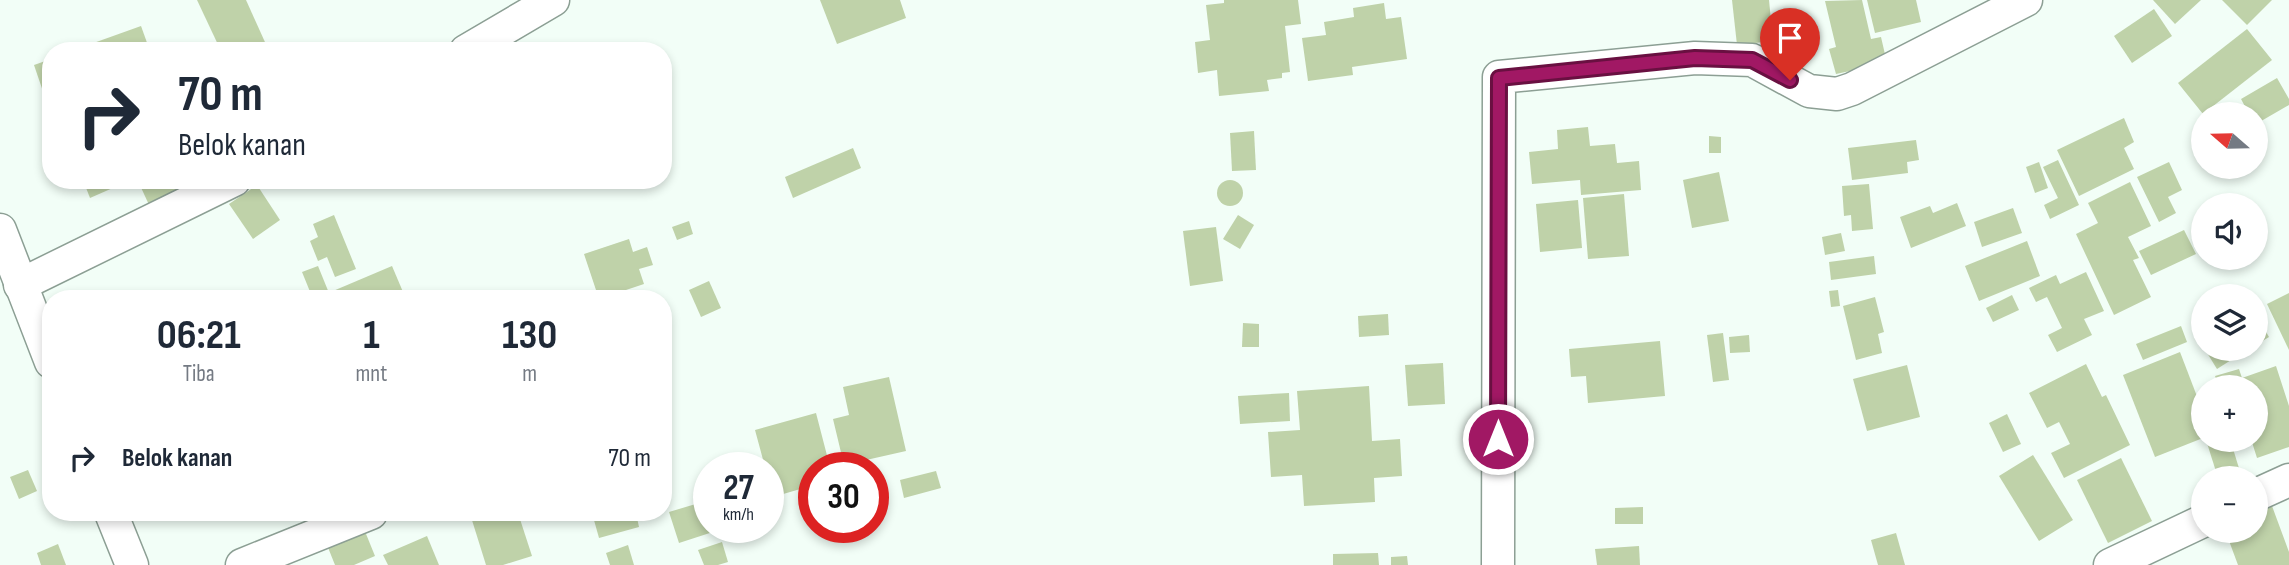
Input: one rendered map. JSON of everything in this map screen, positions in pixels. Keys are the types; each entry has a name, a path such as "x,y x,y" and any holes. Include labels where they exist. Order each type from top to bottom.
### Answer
{"street":[{"path":"481,42 553,0"},
{"path":"1498,565 1499,78 1695,58 1752,60 1809,91 1837,94 1852,89 2025,0"},
{"path":"20,285 216,189"},
{"path":"0,230 42,340"},
{"path":"2268,490 2289,480"},
{"path":"114,521 132,565"},
{"path":"242,565 351,521"},
{"path":"2110,565 2191,527"}],"building":[{"path":"197,0 246,0 265,42 217,42"},
{"path":"820,0 900,0 906,18 837,44"},
{"path":"1224,0 1298,0 1301,24 1285,26 1290,72 1282,73 1282,78 1267,80 1269,91 1219,96 1217,70 1198,73 1195,42 1210,40 1206,5 1224,3"},
{"path":"1732,0 1769,0 1773,41 1737,45"},
{"path":"1862,0 1871,39 1881,37 1887,63 1836,74 1829,49 1836,47 1825,1"},
{"path":"1867,0 1916,0 1921,22 1875,33"},
{"path":"2153,0 2201,0 2175,24"},
{"path":"2222,0 2272,0 2247,25"},
{"path":"1384,3 1386,19 1401,17 1407,59 1352,67 1353,75 1308,81 1302,38 1326,35 1324,22 1354,17 1353,8"},
{"path":"2154,9 2172,36 2132,63 2114,36"},
{"path":"141,26 147,42 96,42"},
{"path":"2247,29 2272,60 2218,102 2193,102 2178,83"},
{"path":"42,62 42,88 34,65"},
{"path":"2277,78 2289,99 2289,105 2268,117 2268,102 2243,102 2241,99"},
{"path":"2124,118 2134,142 2124,148 2134,169 2079,196 2057,150"},
{"path":"1588,127 1590,146 1615,144 1617,163 1639,161 1641,190 1581,195 1580,180 1532,184 1529,152 1558,149 1557,130"},
{"path":"1254,131 1256,170 1232,171 1230,133"},
{"path":"1709,136 1721,137 1721,153 1709,153"},
{"path":"1916,140 1919,160 1907,162 1908,173 1852,180 1848,148"},
{"path":"853,148 861,168 793,198 785,177"},
{"path":"2058,160 2079,205 2050,219 2044,205 2058,198 2043,167"},
{"path":"2039,162 2048,188 2035,193 2026,167"},
{"path":"2169,162 2182,190 2168,197 2176,213 2159,222 2137,177"},
{"path":"1719,172 1729,221 1692,228 1683,180"},
{"path":"1230,180 1239,184 1243,193 1239,202 1230,206 1221,202 1217,193 1221,184"},
{"path":"2130,182 2151,226 2128,237 2139,258 2133,260 2151,297 2114,315 2076,234 2098,223 2088,203"},
{"path":"1869,184 1873,229 1852,231 1851,215 1844,216 1842,186"},
{"path":"86,189 110,189 90,198"},
{"path":"142,189 187,189 150,207"},
{"path":"251,189 260,189 280,220 253,239 229,204"},
{"path":"1624,194 1629,256 1588,259 1583,198"},
{"path":"1578,200 1582,248 1540,252 1536,204"},
{"path":"1957,203 1966,226 1911,248 1900,217 1930,206 1933,213"},
{"path":"2013,208 2022,233 1982,247 1974,222"},
{"path":"334,215 356,269 335,277 327,257 318,261 310,241 318,237 313,224"},
{"path":"1238,215 1254,225 1240,249 1223,239"},
{"path":"689,221 693,234 677,240 672,227"},
{"path":"1216,227 1223,281 1190,286 1183,231"},
{"path":"2184,230 2191,244 2191,256 2151,275 2139,251"},
{"path":"1841,233 1845,251 1825,255 1822,237"},
{"path":"629,239 633,252 647,247 653,265 639,269 644,284 626,290 596,290 584,254"},
{"path":"2027,241 2040,276 1979,301 1965,266"},
{"path":"1874,256 1876,274 1831,280 1829,262"},
{"path":"318,266 328,290 309,290 302,272"},
{"path":"392,266 402,290 335,290"},
{"path":"2086,272 2104,311 2084,319 2092,335 2057,352 2048,335 2062,328 2047,297 2036,302 2029,288 2056,275 2060,284"},
{"path":"709,281 721,308 701,317 689,290"},
{"path":"1838,290 1840,306 1831,307 1829,291"},
{"path":"2289,293 2289,350 2268,306 2268,304"},
{"path":"2012,295 2019,310 1993,322 1986,308"},
{"path":"1875,297 1884,332 1878,334 1882,353 1856,360 1843,306"},
{"path":"1388,314 1389,335 1359,337 1358,316"},
{"path":"1243,323 1259,324 1259,347 1242,347"},
{"path":"2181,326 2187,342 2143,360 2136,344"},
{"path":"1723,333 1729,380 1713,382 1707,335"},
{"path":"1749,335 1750,352 1730,353 1729,337"},
{"path":"1660,341 1665,396 1588,403 1586,376 1571,377 1569,349"},
{"path":"2180,352 2191,381 2191,443 2155,457 2123,375"},
{"path":"2212,361 2230,361 2217,369"},
{"path":"1443,363 1445,404 1408,406 1405,365"},
{"path":"2086,364 2102,397 2106,395 2130,445 2064,478 2051,453 2070,444 2059,422 2047,428 2029,393"},
{"path":"1907,365 1920,417 1867,431 1853,379"},
{"path":"2276,366 2289,406 2289,447 2257,458 2255,452 2268,452 2268,375 2250,375"},
{"path":"2239,369 2241,375 2218,375"},
{"path":"889,377 906,451 889,455 889,452 841,452 833,419 849,415 843,387"},
{"path":"1369,386 1372,441 1400,439 1402,476 1374,478 1375,502 1304,506 1302,475 1271,477 1268,432 1300,430 1297,391"},
{"path":"1289,393 1290,421 1240,424 1238,396"},
{"path":"816,413 826,452 798,452 798,490 784,494 784,452 761,452 755,430"},
{"path":"2007,414 2021,444 2003,452 1989,423"},
{"path":"2210,452 2234,452 2238,466 2214,466"},
{"path":"2033,455 2073,520 2039,541 1999,476"},
{"path":"2121,458 2152,521 2108,543 2077,480"},
{"path":"28,470 37,491 19,499 10,477"},
{"path":"936,471 941,488 904,498 900,480"},
{"path":"693,505 693,538 679,543 672,521 672,511"},
{"path":"2272,506 2289,552 2289,565 2238,565 2230,543 2268,543 2268,508"},
{"path":"1643,507 1643,524 1615,524 1615,508"},
{"path":"472,521 521,521 532,556 503,565 486,565"},
{"path":"594,521 638,521 639,527 599,538"},
{"path":"364,529 375,556 354,565 335,565 327,545"},
{"path":"1896,533 1905,565 1878,565 1871,540"},
{"path":"427,536 439,565 388,565 383,555"},
{"path":"722,543 728,562 704,565 698,550"},
{"path":"58,544 66,565 41,565 37,553"},
{"path":"628,545 634,565 610,565 606,553"},
{"path":"1639,546 1640,565 1597,565 1595,549"},
{"path":"1378,553 1379,565 1333,565 1333,554"},
{"path":"1407,556 1408,565 1391,565 1391,557"}],"route":[{"path":"1498,439 1499,78 1695,58 1752,60 1790,80"}]}
